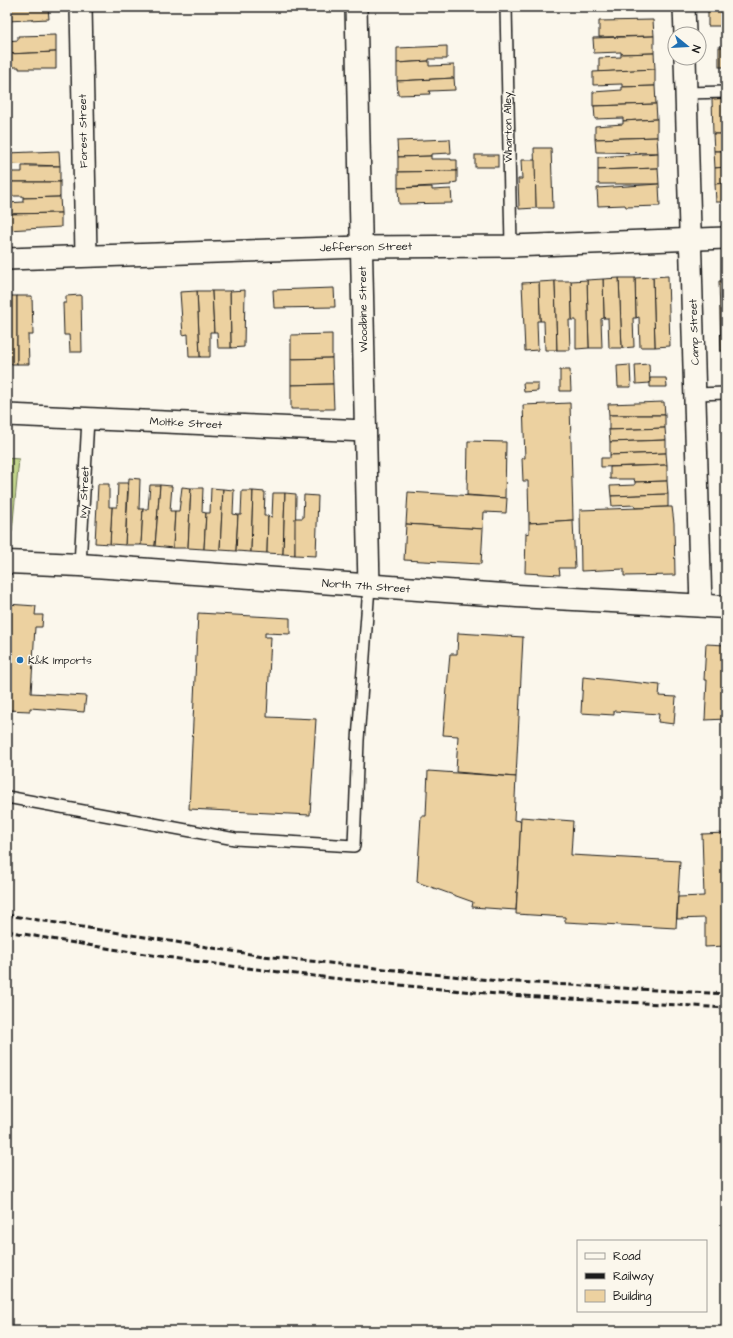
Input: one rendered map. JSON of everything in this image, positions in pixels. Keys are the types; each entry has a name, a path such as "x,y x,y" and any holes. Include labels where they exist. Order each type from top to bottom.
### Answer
{"main road":[{"name":"North 7th Street","path":"7,562 80,565 369,586 726,608"}],"street":[{"name":"Forest Street","path":"81,7 86,256"},
{"name":"Woodbine Street","path":"356,7 369,586"},
{"path":"684,7 685,26"},
{"name":"Camp Street","path":"685,66 701,606"},
{"name":"Jefferson Street","path":"7,259 361,247 511,246 691,238 726,238"},
{"name":"Moltke Street","path":"7,415 365,431"}],"lane":[{"name":"Wharton Alley","path":"506,7 511,246"},
{"path":"686,93 726,92"},
{"path":"696,394 726,393"},
{"name":"Ivy Street","path":"80,565 88,419"},
{"path":"7,797 235,839 354,846 358,740 369,586"}],"green space":[{"path":"7,458 19,459 12,532 7,532"}],"building":[{"path":"7,7 48,7 49,19 7,21"},
{"path":"726,8 726,26 708,26 708,9"},
{"path":"653,20 654,36 599,37 599,21"},
{"path":"56,35 56,52 7,54 7,41 18,40 18,36"},
{"path":"654,36 654,53 594,53 593,38"},
{"path":"447,46 447,59 429,59 429,61 397,63 397,48"},
{"path":"719,47 726,47 726,67 719,67"},
{"path":"56,52 56,69 19,69 19,67 7,67 7,54"},
{"path":"654,53 655,69 599,72 599,58 621,57 621,54"},
{"path":"429,61 429,66 454,65 454,78 397,81 397,63"},
{"path":"655,69 655,86 622,87 622,84 593,85 593,72"},
{"path":"454,78 455,90 429,91 430,94 398,95 397,81"},
{"path":"655,86 656,104 593,106 593,92 622,90 622,87"},
{"path":"726,98 726,134 713,134 712,99"},
{"path":"656,104 657,119 623,121 623,118 595,119 594,106"},
{"path":"657,119 657,137 595,139 595,126 623,124 623,121"},
{"path":"713,134 726,134 726,151 714,151"},
{"path":"657,137 658,153 596,152 595,139"},
{"path":"450,139 451,153 431,154 431,156 398,157 397,141"},
{"path":"534,148 551,148 553,208 536,208"},
{"path":"59,151 60,166 7,164 7,153"},
{"path":"714,151 726,151 726,167 715,168"},
{"path":"658,153 658,168 598,170 598,157"},
{"path":"475,155 498,155 498,167 475,167"},
{"path":"431,156 431,159 457,160 457,171 398,172 398,157"},
{"path":"521,160 535,160 536,208 519,209 518,179 522,179"},
{"path":"22,166 60,166 60,182 7,182 7,172 22,172"},
{"path":"726,167 726,183 715,184 715,168"},
{"path":"658,168 659,184 598,184 598,170"},
{"path":"457,171 457,182 451,183 451,185 398,188 398,172"},
{"path":"7,182 60,182 60,197 23,198 23,196 7,196"},
{"path":"726,183 726,202 716,202 715,184"},
{"path":"659,184 660,206 598,206 597,188"},
{"path":"432,187 432,190 451,189 452,203 399,204 398,188"},
{"path":"60,197 61,213 7,214 7,203 23,202 23,198"},
{"path":"61,213 61,227 7,230 7,214"},
{"path":"668,276 670,346 655,347 653,277"},
{"path":"653,277 655,347 640,347 639,317 636,318 635,278"},
{"path":"619,278 635,278 636,318 633,318 634,347 622,348"},
{"path":"619,278 622,348 609,348 608,318 604,318 603,279"},
{"path":"603,279 604,318 601,319 602,348 589,348 587,280"},
{"path":"587,280 589,348 576,349 576,320 572,320 571,281"},
{"path":"555,281 557,350 545,350 544,321 540,321 539,282"},
{"path":"555,281 571,281 572,320 569,320 570,350 557,350"},
{"path":"719,281 726,281 726,351 721,351"},
{"path":"539,282 540,321 537,321 538,350 525,351 522,283"},
{"path":"334,288 335,307 274,308 273,290"},
{"path":"245,290 244,347 231,348 230,291"},
{"path":"197,291 212,291 214,332 210,332 210,357 200,357"},
{"path":"197,291 200,357 189,357 188,334 183,335 180,292"},
{"path":"212,291 230,291 231,348 218,348 217,332 214,332"},
{"path":"81,295 82,352 70,352 69,335 64,335 63,303 66,303 66,296"},
{"path":"7,296 17,296 17,364 7,364"},
{"path":"17,296 32,296 33,335 28,335 29,364 17,364"},
{"path":"332,334 332,358 291,359 291,335"},
{"path":"332,358 333,384 291,385 291,359"},
{"path":"649,364 650,383 636,384 635,365"},
{"path":"630,365 631,387 618,387 617,366"},
{"path":"560,370 570,370 571,391 560,391"},
{"path":"650,378 666,378 667,387 650,387"},
{"path":"523,383 538,383 538,391 524,392"},
{"path":"333,384 334,409 291,409 291,385"},
{"path":"664,402 665,415 609,415 608,404"},
{"path":"570,403 573,520 529,523 528,481 523,481 522,458 525,458 523,405"},
{"path":"609,415 665,415 665,428 609,430"},
{"path":"665,428 666,440 610,442 609,430"},
{"path":"666,440 666,453 610,455 610,442"},
{"path":"468,441 506,442 505,498 467,495"},
{"path":"666,453 667,465 601,467 601,458 610,458 610,455"},
{"path":"667,465 667,481 635,482 634,479 610,479 610,467"},
{"path":"723,466 726,466 726,578 725,578"},
{"path":"129,478 140,479 139,509 143,509 141,545 125,545"},
{"path":"667,481 668,494 611,496 610,486 635,485 635,482"},
{"path":"118,483 128,483 125,545 110,544 112,507 117,507"},
{"path":"98,484 109,484 109,507 112,507 110,544 95,543"},
{"path":"150,485 160,485 155,546 141,545 143,509 148,509"},
{"path":"160,485 172,486 170,511 175,511 173,548 155,546"},
{"path":"182,487 191,488 188,548 173,548 175,511 179,511"},
{"path":"191,488 203,488 202,512 206,513 204,549 188,548"},
{"path":"211,488 223,489 220,550 204,549 206,513 210,513"},
{"path":"223,489 234,490 233,514 238,515 236,551 220,550"},
{"path":"242,491 253,491 251,552 236,551 238,515 241,515"},
{"path":"253,491 265,492 264,516 268,516 267,553 251,552"},
{"path":"408,492 507,498 506,513 484,512 483,529 406,524"},
{"path":"273,493 285,493 283,554 267,553 268,516 272,517"},
{"path":"285,493 296,494 295,555 283,554"},
{"path":"668,494 668,507 635,508 635,505 612,506 611,496"},
{"path":"304,495 318,496 316,556 295,555 295,518 303,518"},
{"path":"672,507 674,523 675,575 624,576 624,569 581,571 580,510"},
{"path":"573,520 575,568 559,568 560,575 525,573 526,533 529,534 529,523"},
{"path":"406,524 483,529 481,564 404,560"},
{"name":"K&K Imports","path":"7,604 36,606 35,615 43,615 42,627 35,627 31,693 86,696 84,712 30,708 30,711 7,710"},
{"path":"198,613 290,618 290,634 265,633 265,637 271,637 267,717 316,719 310,815 189,809"},
{"path":"458,633 523,637 516,777 456,772 458,736 443,735 450,654 457,654"},
{"path":"706,644 726,645 726,719 705,720 707,680 704,680"},
{"path":"583,677 660,685 659,696 676,697 674,724 658,722 659,714 614,711 614,715 581,713"},
{"path":"428,771 516,777 514,820 521,821 516,910 472,907 473,902 417,882 421,816 426,816"},
{"path":"521,817 573,821 571,855 680,861 676,928 565,922 565,917 516,914"},
{"path":"726,833 726,946 705,947 705,918 677,919 678,897 704,896 702,834"}],"railway":[{"path":"7,915 263,956 499,981 726,994"},
{"path":"7,931 129,952 313,976 436,989 526,996 726,1008"}],"place":[{"name":"K&K Imports","path":"20,660"}]}
